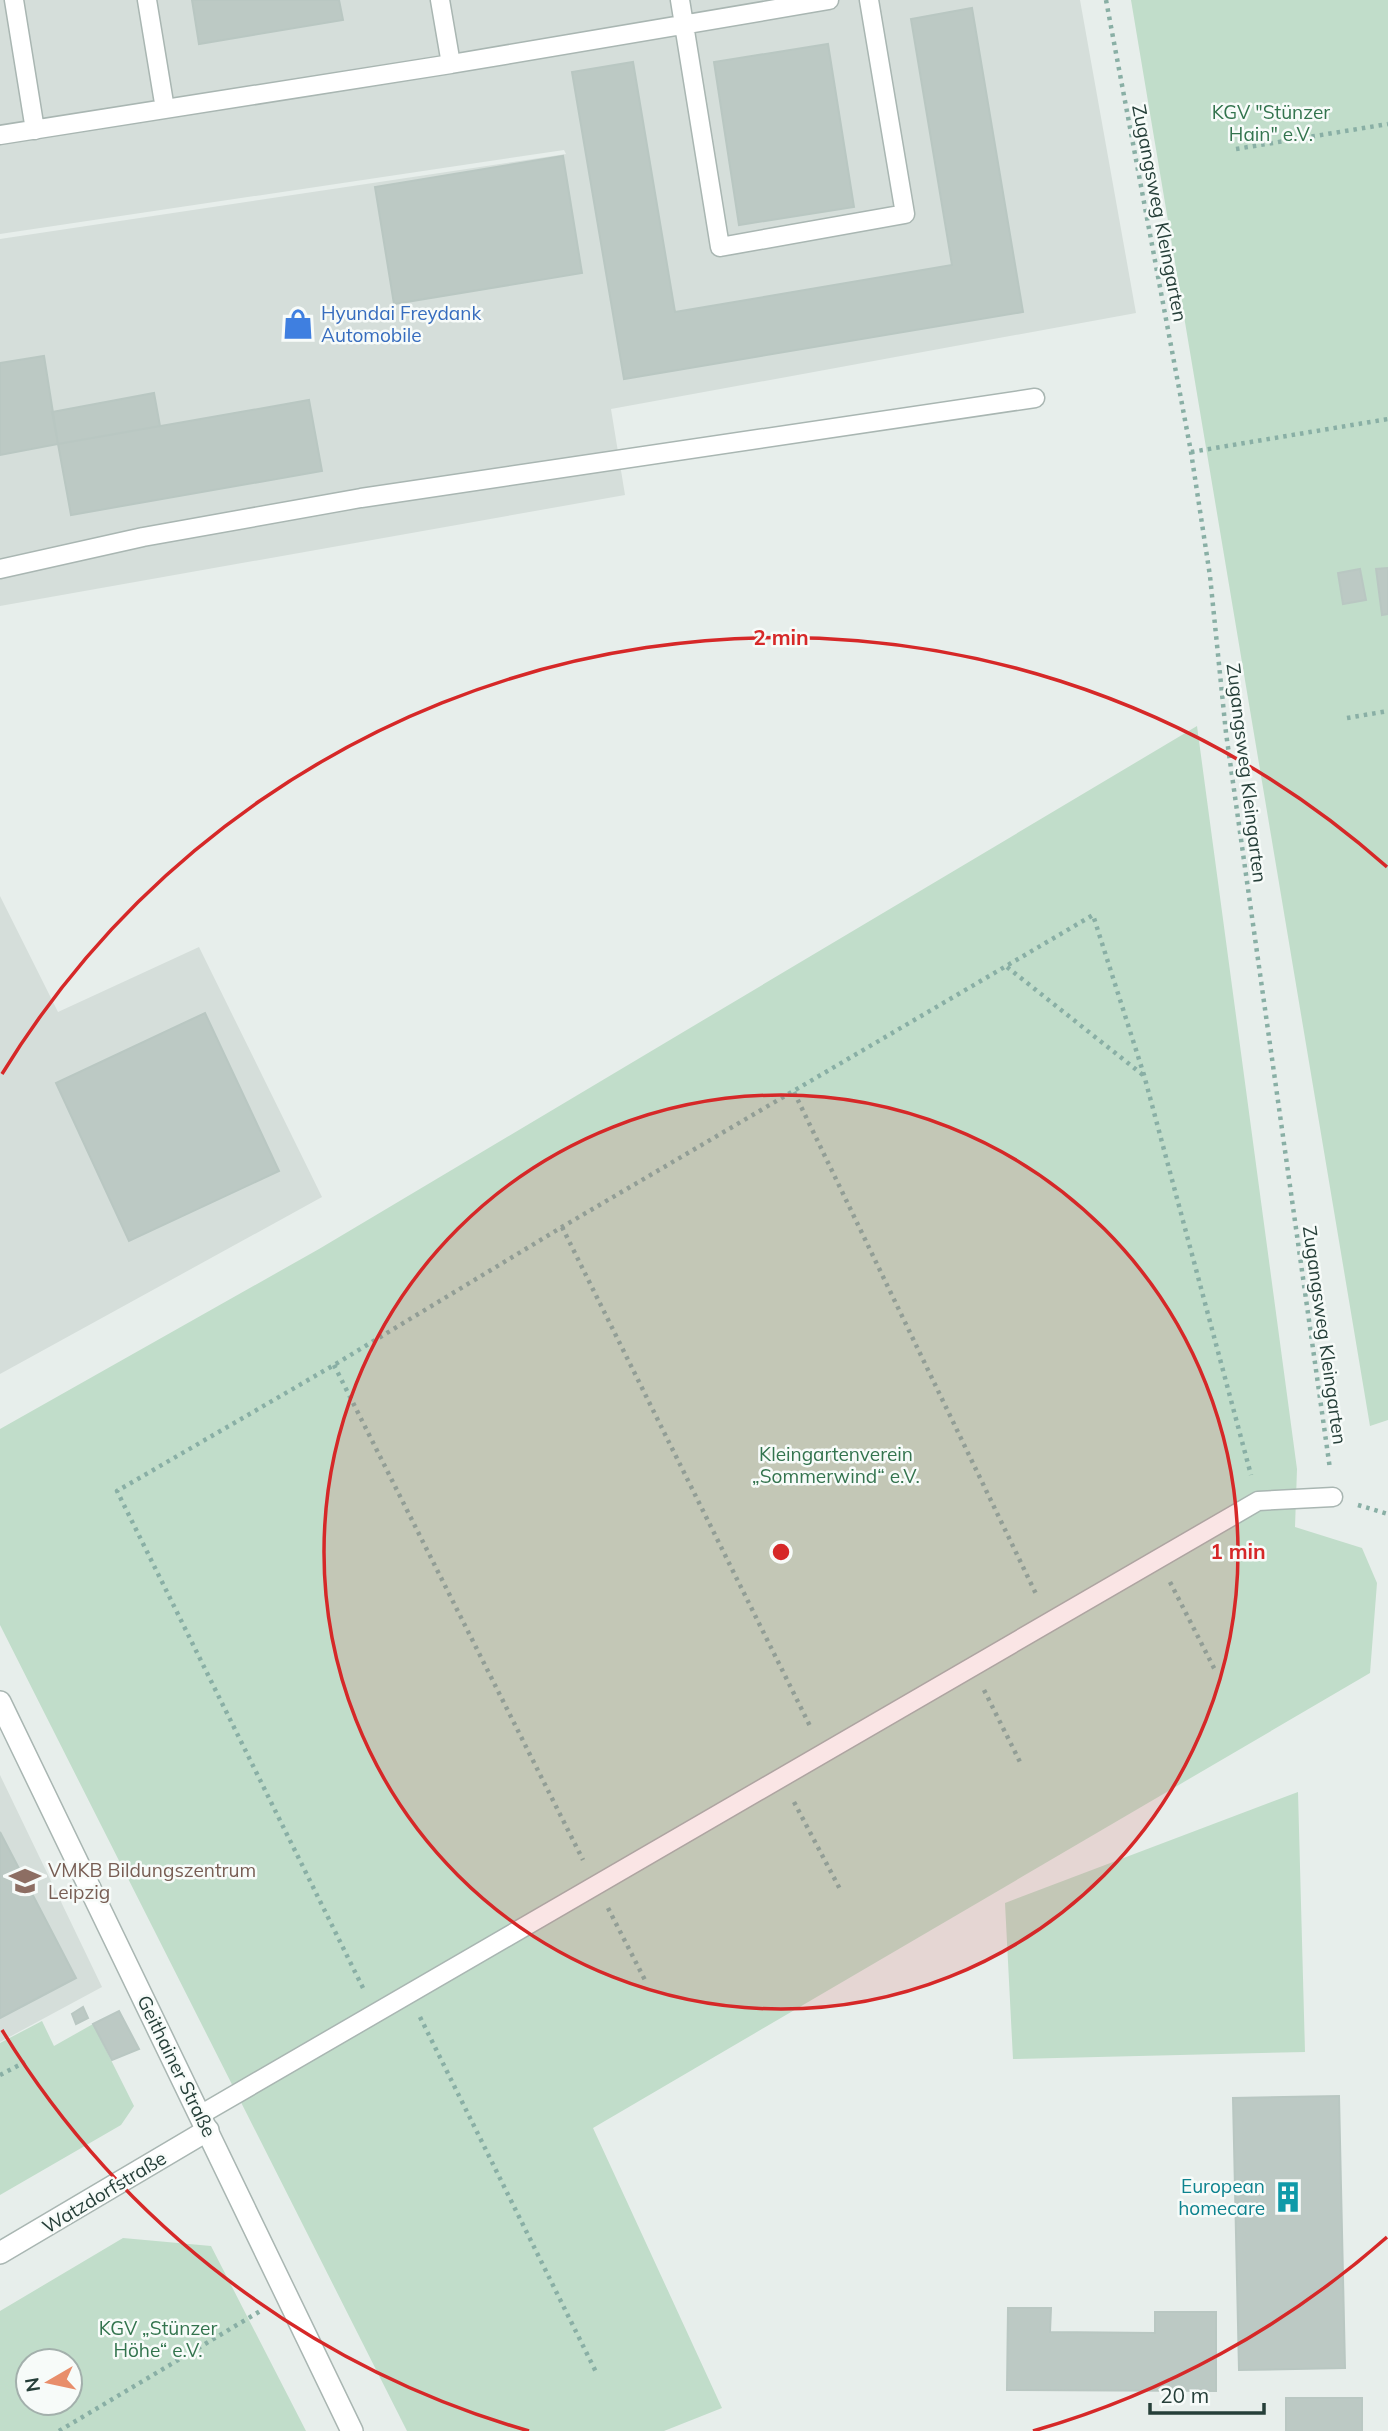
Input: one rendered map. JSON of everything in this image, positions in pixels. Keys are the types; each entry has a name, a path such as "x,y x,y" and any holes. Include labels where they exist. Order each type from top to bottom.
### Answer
{"street":[{"name":"Geithainer Straße","path":"0,1702 352,2431"},
{"name":"Watzdorfstraße","path":"0,2253 204,2122"}],"lane":[{"path":"14,0 35,130"},
{"path":"146,0 165,109"},
{"path":"440,0 452,64"},
{"path":"680,0 720,247 905,214 869,0"},
{"path":"0,135 452,64 829,0"},
{"path":"0,569 143,537 360,498 1035,398"},
{"path":"204,2122 409,1994 1258,1501 1334,1497"}],"path":[{"name":"Zugangsweg Kleingarten","path":"1106,0 1191,452 1210,576 1230,760 1334,1497"},
{"path":"1236,149 1388,124"},
{"path":"1191,452 1388,419"},
{"path":"1347,718 1388,711"},
{"path":"376,2014 117,1490 334,1365 562,1227 1093,915 1144,1075 1258,1501"},
{"path":"1007,967 1144,1075"},
{"path":"794,1092 1050,1623"},
{"path":"562,1227 823,1754"},
{"path":"334,1365 646,1982"},
{"path":"1334,1497 1388,1514"},
{"path":"1158,1560 1215,1670"},
{"path":"972,1668 1020,1762"},
{"path":"782,1779 841,1891"},
{"path":"409,1994 596,2372"},
{"path":"0,2075 25,2062"},
{"path":"60,2431 287,2295"}],"shaded area":[{"path":"0,0 1080,0 1136,313 611,409 625,495 0,606 0,239 566,154 564,150 0,234"},
{"path":"0,896 58,1012 199,947 322,1197 0,1374"},
{"name":"VMKB Bildungszentrum Leipzig","path":"0,1775 102,1987 0,2042"}],"green space":[{"name":"KGV \"Stünzer Hain\" e.V.","path":"1131,0 1388,0 1388,1420 1370,1426"},
{"name":"Kleingartenverein „Sommerwind“ e.V.","path":"1197,726 1297,1469 1295,1527 1362,1548 1377,1583 1370,1673 593,2128 722,2408 664,2431 407,2431 0,1625 0,1429 319,1249"},
{"path":"1298,1792 1305,2052 1013,2059 1005,1903"},
{"path":"42,2021 54,2046 93,2024 134,2106 121,2125 0,2195 0,2043"},
{"name":"KGV „Stünzer Höhe“ e.V.","path":"123,2238 211,2246 306,2431 0,2431 0,2311"}],"building":[{"path":"192,0 339,0 343,20 199,44"},
{"path":"972,8 1023,312 624,379 572,72 633,62 675,312 952,265 911,19"},
{"path":"828,44 854,207 739,225 714,62"},
{"path":"563,156 582,273 394,304 375,187"},
{"path":"44,356 58,444 0,455 0,363"},
{"path":"154,393 160,426 58,444 52,412"},
{"path":"309,400 322,471 71,515 58,444"},
{"path":"1388,568 1388,614 1382,615 1376,569"},
{"path":"1360,569 1366,600 1343,604 1338,573"},
{"path":"205,1013 279,1171 129,1241 56,1083"},
{"path":"0,1832 76,1978 0,2018"},
{"path":"83,2007 88,2018 76,2024 72,2014"},
{"path":"119,2011 139,2049 112,2060 93,2024"},
{"name":"European homecare","path":"1339,2096 1345,2368 1239,2370 1233,2098"},
{"path":"1008,2308 1051,2308 1050,2332 1155,2333 1155,2312 1216,2312 1216,2391 1007,2390"},
{"path":"1286,2398 1362,2398 1362,2431 1286,2431"}],"place":[{"name":"Hyundai Freydank Automobile","path":"298,324"},
{"name":"VMKB Bildungszentrum Leipzig","path":"25,1881"},
{"name":"European homecare","path":"1288,2197"}]}
